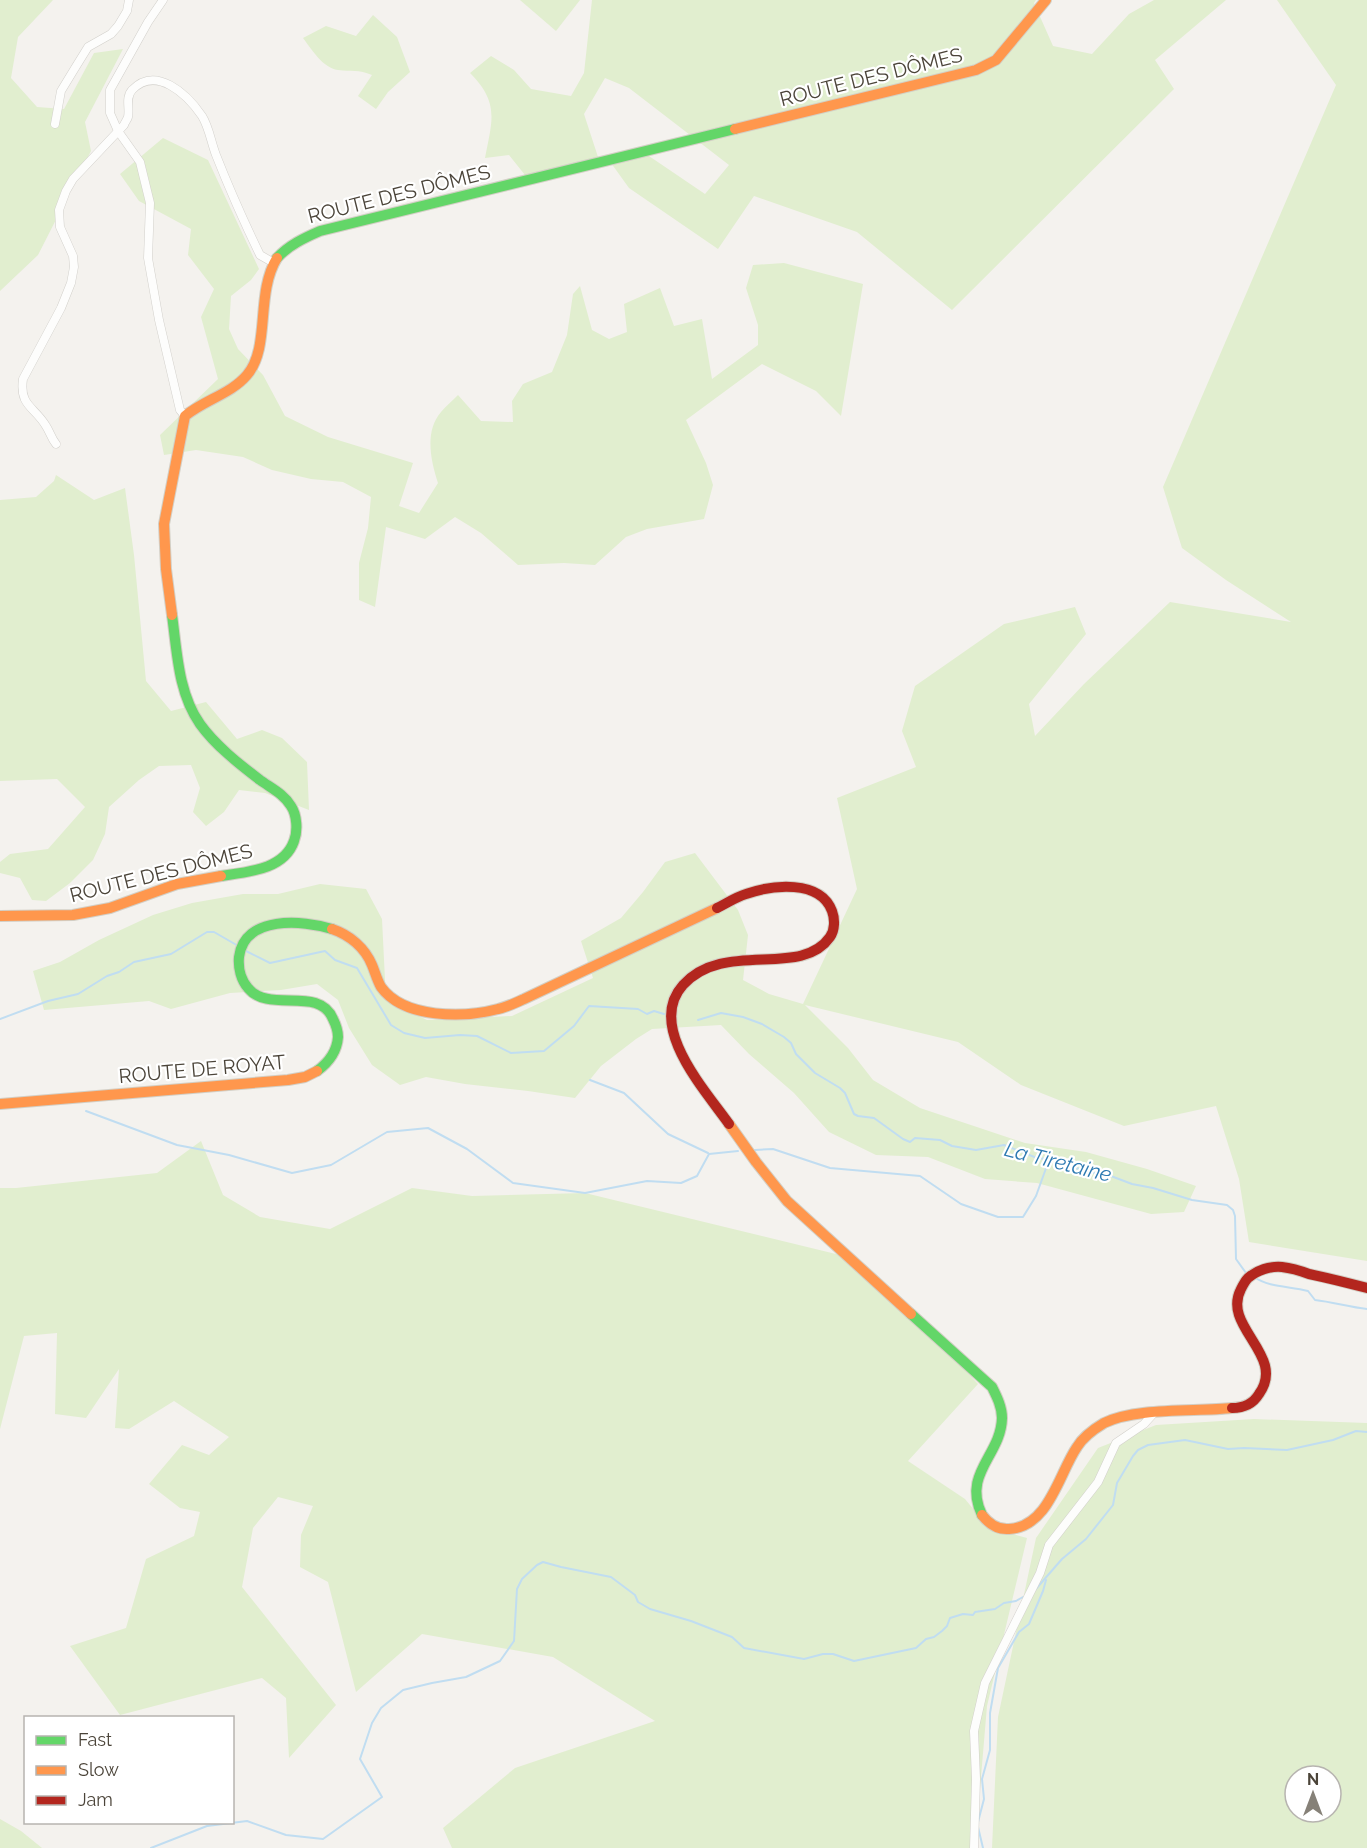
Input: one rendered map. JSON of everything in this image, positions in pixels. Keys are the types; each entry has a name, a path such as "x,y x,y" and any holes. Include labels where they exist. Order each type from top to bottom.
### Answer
{"main road":[{"name":"ROUTE DES DÔMES","path":"0,916 73,915 110,908 177,884 258,870 281,860 291,850 296,836 296,821 292,807 282,795 219,746 199,723 184,692 166,569 164,524 185,416 193,408 238,384 251,369 259,351 268,276 276,257 289,245 320,231 976,70 996,60 1046,0"},
{"name":"ROUTE DE ROYAT","path":"0,1104 288,1080 304,1077 316,1071 330,1059 337,1042 338,1030 334,1018 328,1008 318,1002 263,998 249,990 242,976 238,956 246,940 256,930 278,925 304,924 333,928 355,941 369,960 381,987 396,1000 413,1009 436,1013 467,1014 495,1010 578,974 747,894 762,889 799,887 820,895 828,902 834,923 834,932 828,941 818,949 804,955 724,962 708,967 693,976 674,999 672,1030 687,1062 763,1174 787,1201 992,1387 1000,1400 1001,1425 996,1442 980,1472 976,1486 976,1501 980,1513 987,1522 997,1528 1011,1530 1024,1526 1048,1503 1070,1457 1079,1443 1093,1430 1121,1417 1154,1413"},
{"path":"1154,1413 1238,1408 1256,1399 1264,1388 1267,1377 1266,1363 1243,1326 1238,1313 1240,1288 1255,1272 1270,1267 1283,1268 1367,1288"}],"street":[{"path":"55,124 61,91 88,47 111,34 118,26 127,11 129,0"},
{"path":"163,0 110,90 110,113 118,131 140,162 150,203 148,258 159,320 180,410 185,416"},
{"path":"56,444 46,425 25,402 22,390 23,379 61,308 71,284 73,256 60,227 59,210 73,179 124,125 128,116 130,92 141,83 149,79 172,86 182,93 203,117 214,152 260,255 274,263"},
{"path":"974,1848 976,1779 974,1731 985,1683 1040,1572 1049,1545 1098,1482 1116,1443 1144,1424 1154,1413"}],"green space":[{"path":"0,0 53,0 18,37 11,78 37,107 64,109 94,53 123,49 85,122 91,151 38,255 0,291"},
{"path":"520,0 580,0 556,31"},
{"path":"592,0 1036,0 1034,3 1053,46 1092,54 1129,14 1154,0 1226,0 1155,60 1174,89 952,310 857,232 754,196 718,249 629,188 611,163 646,154 705,194 729,165 629,88 605,78 584,114 598,157 525,175 509,155 485,158 491,123 490,103 480,84 470,73 491,56 514,70 531,89 571,96 584,73"},
{"path":"1277,0 1367,0 1367,1261 1249,1242 1239,1179 1216,1106 1124,1126 1021,1085 958,1042 805,1005 848,1048 873,1080 920,1108 1025,1143 1086,1152 1196,1186 1184,1212 1151,1214 1037,1183 985,1179 928,1157 876,1155 829,1132 794,1093 749,1054 721,1025 652,1029 601,1066 575,1098 426,1077 400,1085 372,1065 349,1028 338,1000 317,984 281,990 230,993 171,1009 149,1001 44,1010 33,971 60,962 99,940 153,915 192,903 243,894 278,894 320,884 366,889 382,919 386,1000 427,1020 512,1016 593,978 581,941 621,918 665,862 695,853 738,910 748,935 743,980 769,994 803,1004 857,889 837,798 916,767 902,731 915,686 1004,624 1075,607 1086,634 1029,704 1035,736 1084,684 1170,602 1291,622 1182,548 1163,487 1336,85"},
{"path":"373,15 397,37 410,72 388,92 376,109 358,96 372,75 327,66 303,38 326,26 356,36"},
{"path":"163,138 208,160 259,269 251,280 231,296 229,329 238,349 263,375 285,416 328,437 413,463 399,506 419,513 438,483 430,447 432,428 441,412 458,395 481,421 513,422 512,401 523,384 552,372 567,335 573,294 580,286 592,330 609,339 627,332 624,304 660,288 674,326 702,319 712,379 758,345 758,325 746,288 753,265 784,263 863,284 841,416 816,391 762,364 686,420 706,463 713,485 704,519 647,529 626,537 595,565 564,563 518,565 481,533 455,517 425,539 386,527 375,607 359,600 359,563 368,528 371,497 343,482 311,479 272,470 243,457 196,450 164,455 160,435 218,379 201,317 214,289 188,255 191,229 139,201 120,174"},
{"path":"56,475 94,500 125,488 146,681 171,711 206,702 237,739 262,730 282,738 307,762 309,810 265,793 239,790 224,812 206,826 193,812 200,788 191,765 159,766 139,780 109,807 105,834 93,860 70,883 46,901 32,900 20,878 0,873 0,862 10,854 48,849 85,807 57,779 0,781 0,500 36,497 54,481"},
{"path":"201,1141 223,1195 260,1217 330,1229 412,1188 472,1196 585,1193 840,1255 851,1267 931,1334 978,1384 908,1461 965,1499 988,1527 1027,1538 987,1706 975,1848 452,1848 443,1828 515,1768 655,1721 553,1657 422,1634 356,1692 328,1582 300,1567 301,1535 313,1506 278,1497 253,1528 242,1587 336,1705 289,1758 286,1698 262,1678 120,1715 70,1646 126,1628 146,1559 194,1536 200,1512 180,1508 149,1484 182,1445 209,1455 229,1437 174,1401 129,1429 115,1428 119,1369 86,1418 55,1414 57,1333 24,1336 0,1429 0,1188 157,1173"},
{"path":"1254,1419 1367,1423 1367,1848 992,1848 998,1717 1036,1538 1098,1448 1156,1425"},
{"path":"0,1819 21,1831 42,1848 0,1848"}],"waterway":[{"name":"La Tiretaine","path":"0,1019 48,1001 78,994 134,962 171,954 207,932 214,932 240,947"},
{"name":"La Tiretaine","path":"244,950 270,963 325,951 335,960 357,968 391,1025 404,1033 425,1038 477,1036 511,1053 544,1051 574,1026 589,1006 638,1009 647,1014 654,1011 664,1014"},
{"name":"La Tiretaine","path":"698,1020 721,1013 743,1017 762,1024 791,1043 796,1054 815,1073 840,1088 845,1093 854,1114 874,1118 910,1142 915,1138 940,1140 952,1146 976,1150 1004,1145 1037,1158 1056,1160 1089,1173 1103,1173 1132,1184 1192,1200 1227,1205 1233,1210 1235,1216 1236,1259 1246,1273"},
{"path":"590,1080 624,1093 668,1134 708,1153"},
{"path":"86,1111 177,1145 229,1155 292,1173 331,1165 387,1132 428,1128 467,1149 513,1183 585,1193 647,1181 681,1183 697,1176 709,1154 738,1151"},
{"path":"755,1150 773,1149 830,1168 920,1176 961,1204 998,1217 1023,1217 1036,1196 1049,1160"},
{"name":"La Tiretaine","path":"1254,1277 1273,1285 1308,1291 1315,1300 1367,1309"},
{"path":"1035,1590 1062,1559 1086,1539 1113,1505 1117,1483 1133,1456 1138,1450 1148,1445 1185,1440 1228,1449 1287,1450 1333,1440 1356,1431 1367,1432"},
{"path":"234,1823 247,1821 286,1835 323,1839 382,1797 360,1759 372,1723 381,1708 403,1690 466,1677 500,1661 514,1641 517,1589 522,1579 543,1562 611,1577 635,1595 638,1602 650,1609 691,1621 732,1637 744,1648 804,1659 833,1654 854,1661 916,1648 926,1639 942,1631 950,1618 995,1609 1004,1603 1023,1597"},
{"path":"978,1822 984,1799 982,1779 990,1750 990,1713 998,1668 1019,1632 1029,1624 1046,1580"},
{"path":"151,1848 207,1826 223,1824"},
{"path":"978,1827 983,1848"}],"traffic: fast":[{"path":"277,258 303,239 320,231 735,129"},
{"path":"172,615 183,685 187,699 200,724 228,754 285,798 296,818 294,841 282,858 264,868 221,876"},
{"path":"317,1071 325,1064 336,1047 338,1034 333,1019 326,1009 317,1003 268,999 257,995 248,988 244,981 239,957 243,943 263,927 291,923 332,929"},
{"path":"911,1314 992,1387 999,1402 1002,1418 1000,1431 979,1476 977,1487 977,1500 982,1515"}],"traffic: slow":[{"path":"735,129 976,70 996,60 1046,0"},
{"path":"172,615 166,569 164,524 185,416 241,382 254,363 259,350 266,288 277,258"},
{"path":"0,916 73,915 110,908 177,884 221,876"},
{"path":"332,929 351,939 361,948 369,959 381,987 391,998 419,1010 469,1014 498,1009 514,1003 717,908"},
{"path":"0,1104 288,1080 305,1077 317,1071"},
{"path":"729,1124 787,1201 911,1314"},
{"path":"982,1515 994,1526 1005,1529 1023,1526 1034,1519 1051,1497 1079,1443 1104,1423 1132,1414 1149,1412 1232,1408"}],"traffic: jam":[{"path":"717,908 757,891 794,887 806,889 826,901 832,911 834,921 830,937 817,949 801,956 782,959 719,964 700,971 683,985 673,1001 671,1019 675,1038 683,1057 706,1094 729,1124"},
{"path":"1232,1408 1251,1403 1259,1394 1265,1380 1265,1366 1239,1316 1237,1303 1241,1289 1248,1278 1264,1269 1282,1267 1367,1288"}]}
